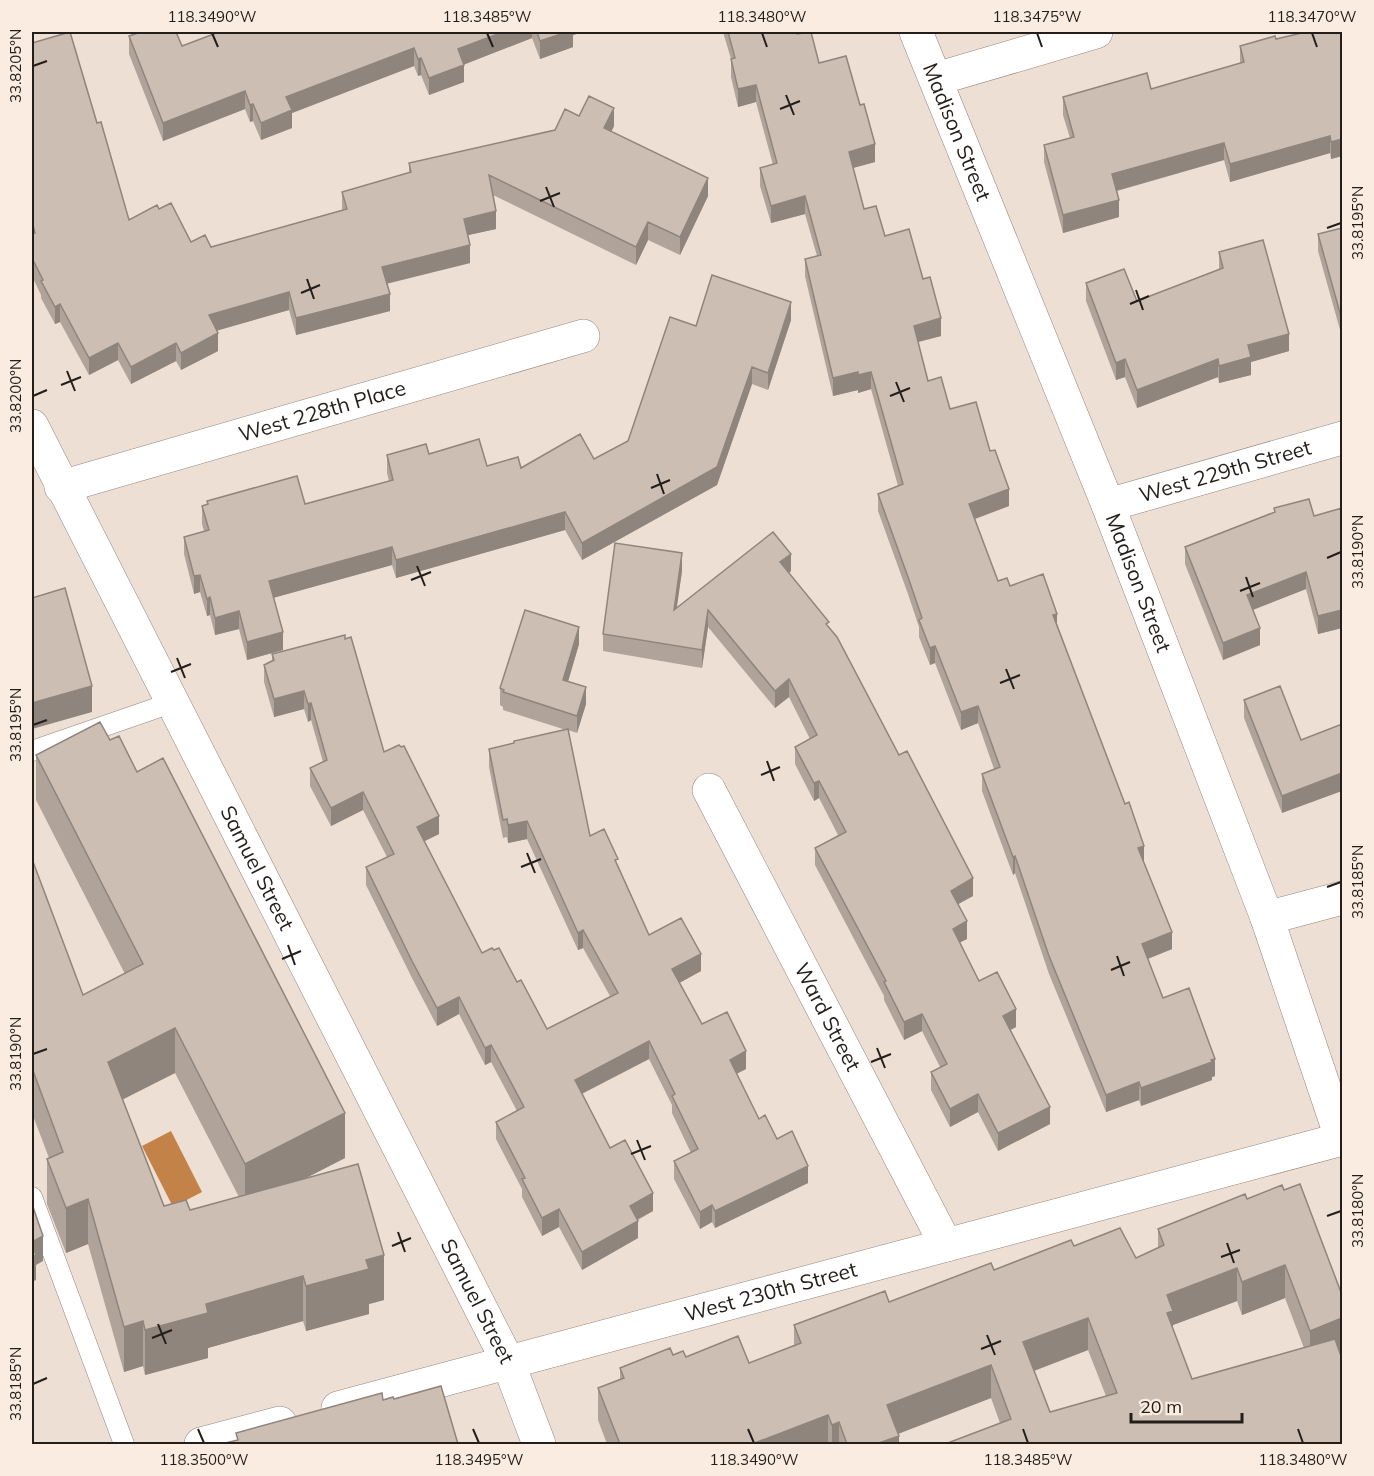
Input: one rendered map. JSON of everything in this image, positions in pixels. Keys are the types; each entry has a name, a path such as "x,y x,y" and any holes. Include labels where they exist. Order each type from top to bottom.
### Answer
{"street":[{"name":"Madison Street","path":"916,32 1108,505 1267,918 1342,1139"},
{"path":"936,80 1096,32"},
{"name":"West 228th Place","path":"61,487 583,336"},
{"name":"Samuel Street","path":"32,426 171,704 508,1362 539,1444"},
{"name":"West 229th Street","path":"1108,505 1342,438"},
{"name":"Ward Street","path":"709,790 946,1245"},
{"path":"1267,918 1342,897"},
{"name":"West 230th Street","path":"201,1444 1342,1139"}],"lane":[{"path":"32,751 171,704"},
{"path":"32,1197 124,1444"}],"shaded area":[{"path":"171,1131 202,1192 173,1207 142,1146"}],"building":[{"path":"70,32 97,123 101,122 129,220 157,205 159,209 171,203 191,242 205,235 211,247 347,209 342,192 411,172 409,163 555,130 565,109 579,116 589,96 614,108 604,128 708,178 680,237 648,222 636,247 489,175 496,211 464,219 470,245 382,267 390,294 296,318 289,292 209,315 218,333 181,353 176,343 131,367 118,343 89,358 60,304 55,307 32,258 32,234 35,233 32,221 32,43"},
{"path":"141,32 176,32 182,46 219,32 503,32 458,49 464,65 429,78 414,48 286,97 292,110 261,123 245,91 163,123 129,36"},
{"path":"537,32 567,32 540,41"},
{"path":"728,32 796,32 797,34 811,32 819,63 846,56 860,105 864,104 875,144 849,152 864,209 876,206 885,236 909,229 923,279 930,277 941,318 914,326 928,381 941,377 950,409 976,402 990,451 995,450 1009,489 969,504 998,581 1007,578 1010,586 1043,574 1057,614 1053,615 1125,804 1129,802 1144,846 1138,848 1172,932 1142,944 1163,998 1189,988 1215,1059 1211,1060 1212,1062 1141,1088 1139,1082 1106,1095 1049,956 1015,856 1013,857 982,774 1000,767 978,706 961,712 935,646 930,648 919,620 922,618 878,494 903,484 871,372 858,375 858,372 833,378 805,259 821,255 805,196 771,206 760,168 777,163 756,85 738,89 731,59 735,58"},
{"path":"1306,32 1342,32 1342,139 1331,142 1330,136 1230,164 1224,143 1112,174 1119,200 1063,215 1044,145 1074,137 1063,97 1147,73 1151,89 1244,62 1240,46 1275,36 1276,39"},
{"path":"1342,228 1342,320 1318,234"},
{"path":"1263,240 1289,334 1248,345 1251,357 1219,366 1218,359 1137,390 1125,359 1116,363 1086,283 1124,269 1137,301 1223,268 1219,252"},
{"path":"712,275 791,302 768,373 752,367 717,467 582,543 565,512 396,560 392,547 269,581 283,632 247,642 239,611 215,618 210,597 207,599 200,575 194,576 184,537 209,530 202,506 208,504 207,501 297,476 305,504 393,480 387,455 426,444 429,454 479,439 487,466 518,457 521,468 580,434 594,459 628,441 670,317 696,326"},
{"path":"1309,499 1314,516 1342,508 1342,610 1318,616 1306,572 1247,595 1260,628 1223,643 1185,547 1275,512 1274,508"},
{"path":"773,532 791,554 780,562 829,622 826,624 837,637 899,755 907,751 973,878 951,891 967,921 953,929 979,981 997,972 1016,1009 1003,1016 1050,1107 998,1133 978,1094 950,1109 931,1072 947,1064 922,1014 904,1022 884,982 886,981 815,848 846,832 819,781 814,783 795,747 817,735 789,679 775,691 708,610 702,650 603,634 615,543 682,553 674,610"},
{"path":"65,588 92,686 32,703 32,598"},
{"path":"525,610 579,627 563,680 586,687 577,716 503,692 504,690 500,688"},
{"path":"345,635 345,639 351,637 384,752 399,745 404,746 439,816 417,827 482,953 492,948 494,950 499,948 517,982 521,980 547,1029 618,993 583,930 578,933 527,821 508,825 507,819 503,820 489,749 568,729 590,836 604,829 618,859 615,860 649,935 681,918 701,954 672,969 702,1024 727,1012 746,1051 730,1060 759,1119 765,1115 777,1139 792,1131 808,1166 715,1211 712,1205 700,1212 674,1161 698,1149 649,1041 575,1080 610,1148 625,1140 653,1193 630,1206 638,1221 582,1252 559,1209 542,1218 522,1179 525,1178 496,1122 524,1107 491,1045 485,1048 459,997 437,1008 412,961 366,867 394,854 363,792 331,808 310,768 327,760 311,703 308,704 304,691 274,699 264,665 274,660 272,654"},
{"path":"1280,686 1301,740 1342,724 1342,773 1282,796 1244,700"},
{"path":"100,722 110,740 119,736 137,772 163,758 345,1113 245,1164 175,1028 108,1062 164,1206 186,1200 190,1210 358,1164 384,1255 366,1260 369,1269 306,1286 303,1276 206,1304 208,1313 145,1330 143,1321 124,1327 88,1199 66,1208 47,1159 63,1152 32,1068 32,859 83,995 143,964 36,755"},
{"path":"1300,1184 1342,1295 1342,1318 1310,1331 1285,1265 1242,1282 1237,1268 1167,1295 1173,1311 1167,1313 1192,1379 1335,1339 1342,1359 1342,1444 945,1444 1011,1419 991,1365 887,1405 899,1436 876,1444 847,1444 839,1422 832,1425 828,1415 752,1444 620,1444 598,1388 624,1378 620,1368 670,1348 673,1355 683,1351 686,1357 738,1336 749,1363 801,1343 794,1325 885,1291 889,1302 991,1263 994,1270 1071,1240 1074,1246 1120,1228 1136,1258 1164,1245 1158,1229 1245,1194 1247,1199 1282,1185 1284,1190","holes":["1088,1318 1117,1393 1050,1412 1023,1342"]},
{"path":"32,1204 43,1236 32,1242"},
{"path":"32,1245 36,1255 32,1257"},
{"path":"441,1386 458,1444 221,1444 238,1440 236,1433 382,1393 383,1400 393,1397 394,1399"}]}
